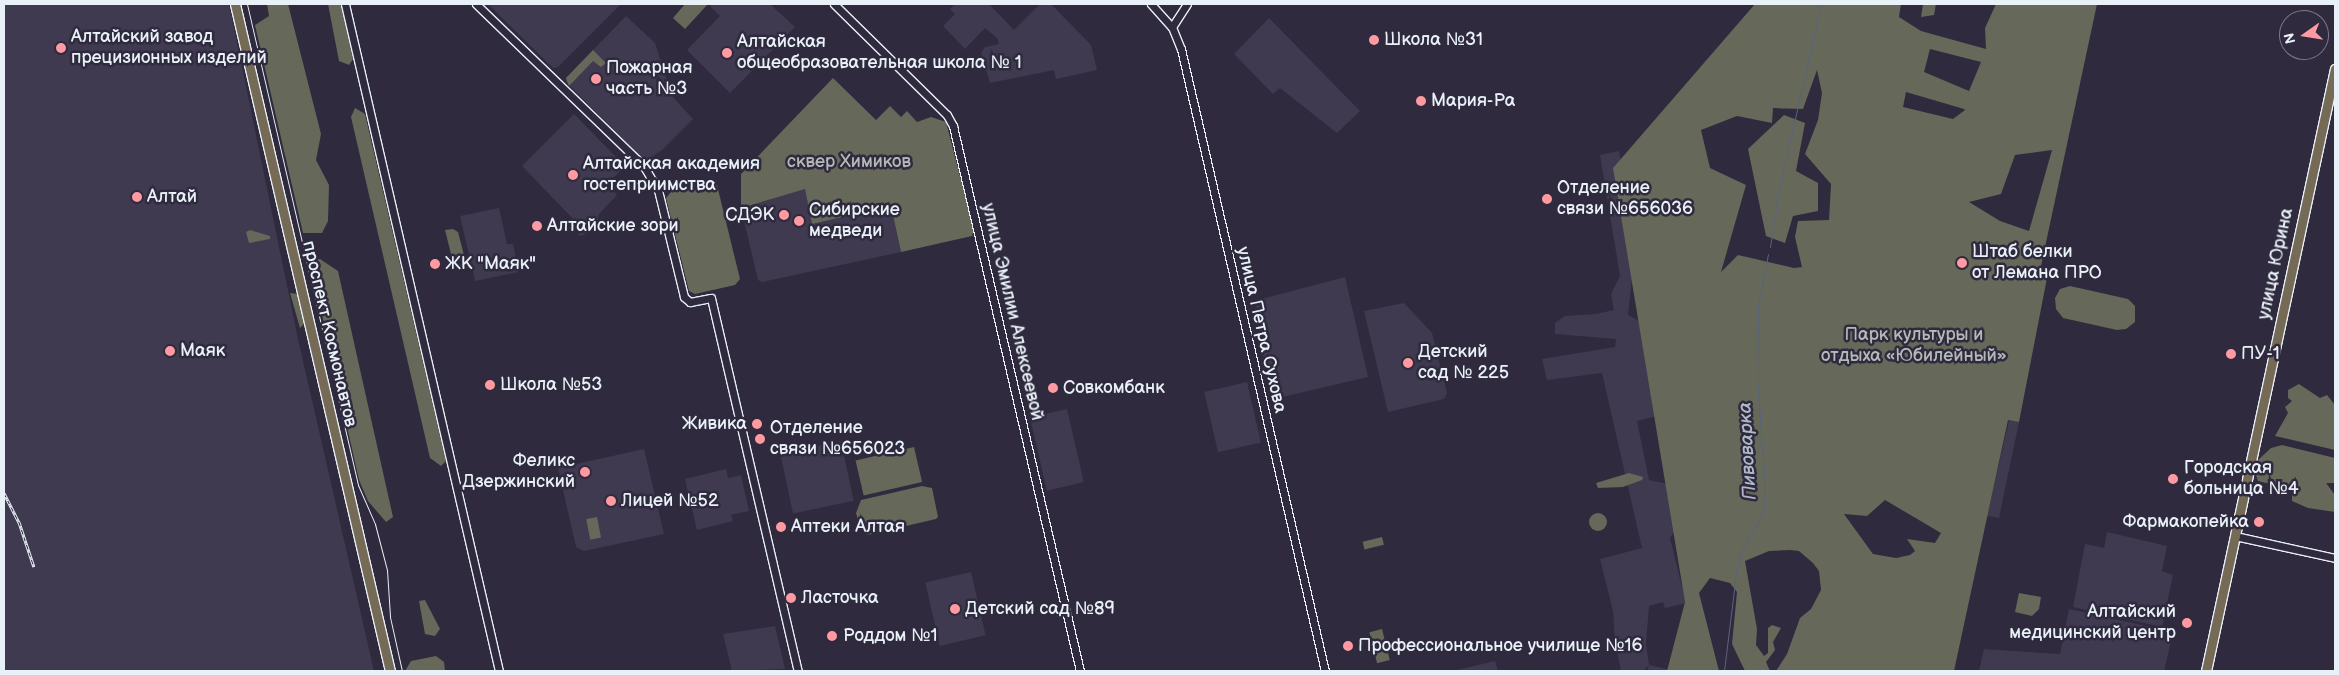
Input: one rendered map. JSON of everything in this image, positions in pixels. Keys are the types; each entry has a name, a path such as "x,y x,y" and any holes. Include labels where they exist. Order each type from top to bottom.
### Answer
{"main road":[{"name":"проспект Космонавтов","path":"235,4 390,671"},
{"name":"улица Юрина","path":"2206,671 2335,68"}],"street":[{"path":"345,4 499,671"},
{"path":"476,4 643,165 658,190 684,297 690,302 711,298 798,671"},
{"name":"улица Эмилии Алексеевой","path":"834,4 947,115 953,126 1080,671"},
{"name":"улица Петра Сухова","path":"1151,4 1172,27 1186,71 1325,671"},
{"path":"1172,27 1187,4"},
{"path":"2235,536 2335,558"}],"shaded area":[{"path":"4,4 229,4 298,339 374,671 4,671"},
{"path":"488,4 621,4 558,67 553,68"},
{"path":"712,4 770,4 795,27 730,93 687,50 720,16 710,6"},
{"path":"955,4 989,4 1014,30 1040,4 1051,4 1091,45 1097,70 1056,79 1054,70 990,83 981,53 985,47 999,44 997,38 985,28 965,49 943,26 955,14 950,9"},
{"path":"626,16 655,43 672,96 693,119 662,150 645,161 566,82 566,78"},
{"path":"1269,18 1360,111 1337,133 1280,88 1273,94 1234,54"},
{"name":"Алтайская академия гостеприимства","path":"574,114 625,166 607,184 617,195 599,214 596,231 579,236 576,222 522,166"},
{"path":"1619,151 1635,249 1628,315 1658,331 1661,415 1637,421 1649,480 1673,485 1683,518 1670,538 1686,603 1665,608 1663,602 1649,606 1646,644 1649,665 1643,671 1621,671 1615,642 1613,611 1600,559 1642,548 1602,373 1547,380 1542,359 1615,347 1616,339 1555,334 1555,323 1565,316 1596,314 1614,310 1611,294 1620,276 1600,155"},
{"path":"805,188 812,224 891,206 901,252 762,282 758,280 741,208"},
{"path":"499,208 507,244 513,244 519,272 475,281 460,216"},
{"path":"1345,277 1368,377 1274,399 1255,322 1261,320 1254,301"},
{"name":"Детский сад № 225","path":"1404,303 1432,333 1447,393 1444,399 1388,412 1364,311"},
{"path":"1247,382 1261,442 1218,452 1204,392"},
{"path":"1067,409 1084,482 1047,491 1030,418"},
{"path":"2009,420 2019,422 1999,518 1987,516"},
{"path":"841,441 854,501 793,514 780,454"},
{"name":"Лицей №52","path":"644,449 664,534 584,551 576,547 558,468"},
{"path":"726,469 728,478 741,475 749,511 731,515 733,521 697,530 685,479"},
{"path":"2107,532 2167,546 2162,571 2173,575 2162,627 2073,607 2085,544 2104,548"},
{"name":"Детский сад №89","path":"971,572 986,635 940,646 925,583"},
{"path":"2069,609 2173,632 2164,671 1979,671 1984,649 2060,654"},
{"path":"775,626 785,669 732,671 723,634"},
{"path":"1495,661 1498,671 1453,671"},
{"path":"1649,665 1676,671 1647,671"}],"green space":[{"path":"267,4 288,4 321,134 316,160 329,185 328,221 322,233 303,233 255,25 269,16"},
{"path":"328,4 341,4 353,59 349,65 339,61"},
{"path":"685,4 708,4 685,29 673,18"},
{"name":"Парк культуры и отдыха «Юбилейный»","path":"1755,4 1901,4 1899,17 1921,31 1986,49 1985,28 1996,4 2097,4 2041,266 2047,278 2019,422 2008,420 1954,671 1776,671 1787,654 1800,618 1811,609 1821,590 1819,571 1813,563 1799,551 1790,550 1769,551 1745,561 1757,629 1756,645 1764,656 1768,653 1768,628 1772,625 1781,628 1773,642 1775,650 1766,662 1770,671 1745,671 1732,644 1737,592 1730,583 1710,578 1699,593 1719,671 1667,671 1685,602 1613,168","holes":["1930,49 1981,62 1969,91 1924,72","1817,70 1822,93 1818,120 1805,154 1831,184 1829,220 1798,221 1795,237 1802,267 1794,268 1738,255 1721,272 1746,185 1710,168 1701,130 1737,116 1772,123 1773,108 1803,109","1906,92 1965,110 1953,119 1903,107","2052,150 2029,231 2000,221 1969,202 2001,194 2015,155","1885,500 1941,533 1935,543 1907,539 1915,551 1910,555 1896,558 1873,554 1844,514 1867,516"]},
{"path":"1923,4 1936,4 1934,15 1921,17"},
{"path":"593,50 606,63 601,67 593,61 569,86 566,78"},
{"name":"сквер Химиков","path":"833,78 876,120 890,106 901,117 907,111 917,122 931,117 946,122 974,230 972,236 901,252 891,206 812,224 805,189 741,208 741,174"},
{"path":"355,108 365,114 446,461 441,466 430,458 351,117"},
{"path":"1784,115 1805,123 1796,171 1818,183 1818,211 1793,216 1785,243 1766,236 1748,149"},
{"path":"711,183 717,185 740,279 735,285 695,294 689,291 666,198 671,192"},
{"path":"453,229 458,232 464,255 452,258 445,230"},
{"path":"250,230 270,236 270,239 249,243 246,232"},
{"path":"320,259 338,271 393,517 386,522 368,501 359,480 310,261"},
{"path":"2070,286 2128,299 2135,306 2135,322 2126,329 2117,330 2063,318 2056,309 2055,298 2060,289"},
{"path":"290,293 298,294 304,324 300,328"},
{"path":"2299,384 2320,398 2327,395 2335,405 2335,450 2275,436 2288,413 2285,407 2292,401 2288,398 2288,390"},
{"path":"2282,445 2335,458 2335,483 2326,483 2335,495 2335,512 2308,508 2292,501 2292,493 2287,488 2258,481 2255,472 2258,460 2271,448"},
{"path":"914,447 922,482 864,496 856,460"},
{"path":"1629,473 1643,477 1642,480 1623,487 1598,488 1596,483"},
{"path":"922,486 932,488 938,517 936,519 867,535 860,528 856,513 861,500"},
{"path":"1598,513 1604,516 1607,522 1604,528 1598,531 1592,528 1589,522 1592,516"},
{"path":"597,517 601,538 590,540 586,519"},
{"path":"1382,537 1384,545 1365,550 1363,542"},
{"path":"2019,593 2041,597 2039,609 2032,616 2015,612"},
{"path":"425,600 440,629 435,636 425,634 419,601"},
{"path":"1382,629 1390,660 1377,663 1369,632"},
{"path":"436,656 444,662 445,671 405,671 411,661"}],"waterway":[{"name":"Пивоварка","path":"1770,247 1779,189 1821,4"},
{"name":"Пивоварка","path":"1724,671 1736,573 1742,551 1763,512 1765,487 1757,379 1758,306 1768,254"}],"tram line":[{"path":"247,4 358,485 375,524 387,570 390,617 402,671"}],"railway":[{"path":"4,493 19,522 34,567"}],"place":[{"name":"Школа №31","path":"1374,40"},
{"name":"Алтайский завод прецизионных изделий","path":"61,48"},
{"name":"Алтайская общеобразовательная школа № 1","path":"727,53"},
{"name":"Пожарная часть №3","path":"596,79"},
{"name":"Мария-Ра","path":"1421,101"},
{"name":"Алтайская академия гостеприимства","path":"573,175"},
{"name":"Алтай","path":"137,197"},
{"name":"Отделение связи №656036","path":"1547,199"},
{"name":"СДЭК","path":"784,215"},
{"name":"Сибирские медведи","path":"799,221"},
{"name":"Алтайские зори","path":"537,226"},
{"name":"Штаб белки от Лемана ПРО","path":"1962,263"},
{"name":"ЖК \"Маяк\"","path":"435,264"},
{"name":"Маяк","path":"170,351"},
{"name":"ПУ-1","path":"2231,354"},
{"name":"Детский сад № 225","path":"1408,363"},
{"name":"Школа №53","path":"490,385"},
{"name":"Совкомбанк","path":"1053,388"},
{"name":"Живика","path":"757,424"},
{"name":"Отделение связи №656023","path":"760,439"},
{"name":"Феликс Дзержинский","path":"585,472"},
{"name":"Городская больница №4","path":"2173,479"},
{"name":"Лицей №52","path":"611,501"},
{"name":"Фармакопейка","path":"2259,522"},
{"name":"Аптеки Алтая","path":"781,527"},
{"name":"Ласточка","path":"791,598"},
{"name":"Детский сад №89","path":"955,609"},
{"name":"Алтайский медицинский центр","path":"2187,623"},
{"name":"Роддом №1","path":"832,636"},
{"name":"Профессиональное училище №16","path":"1348,646"}]}
